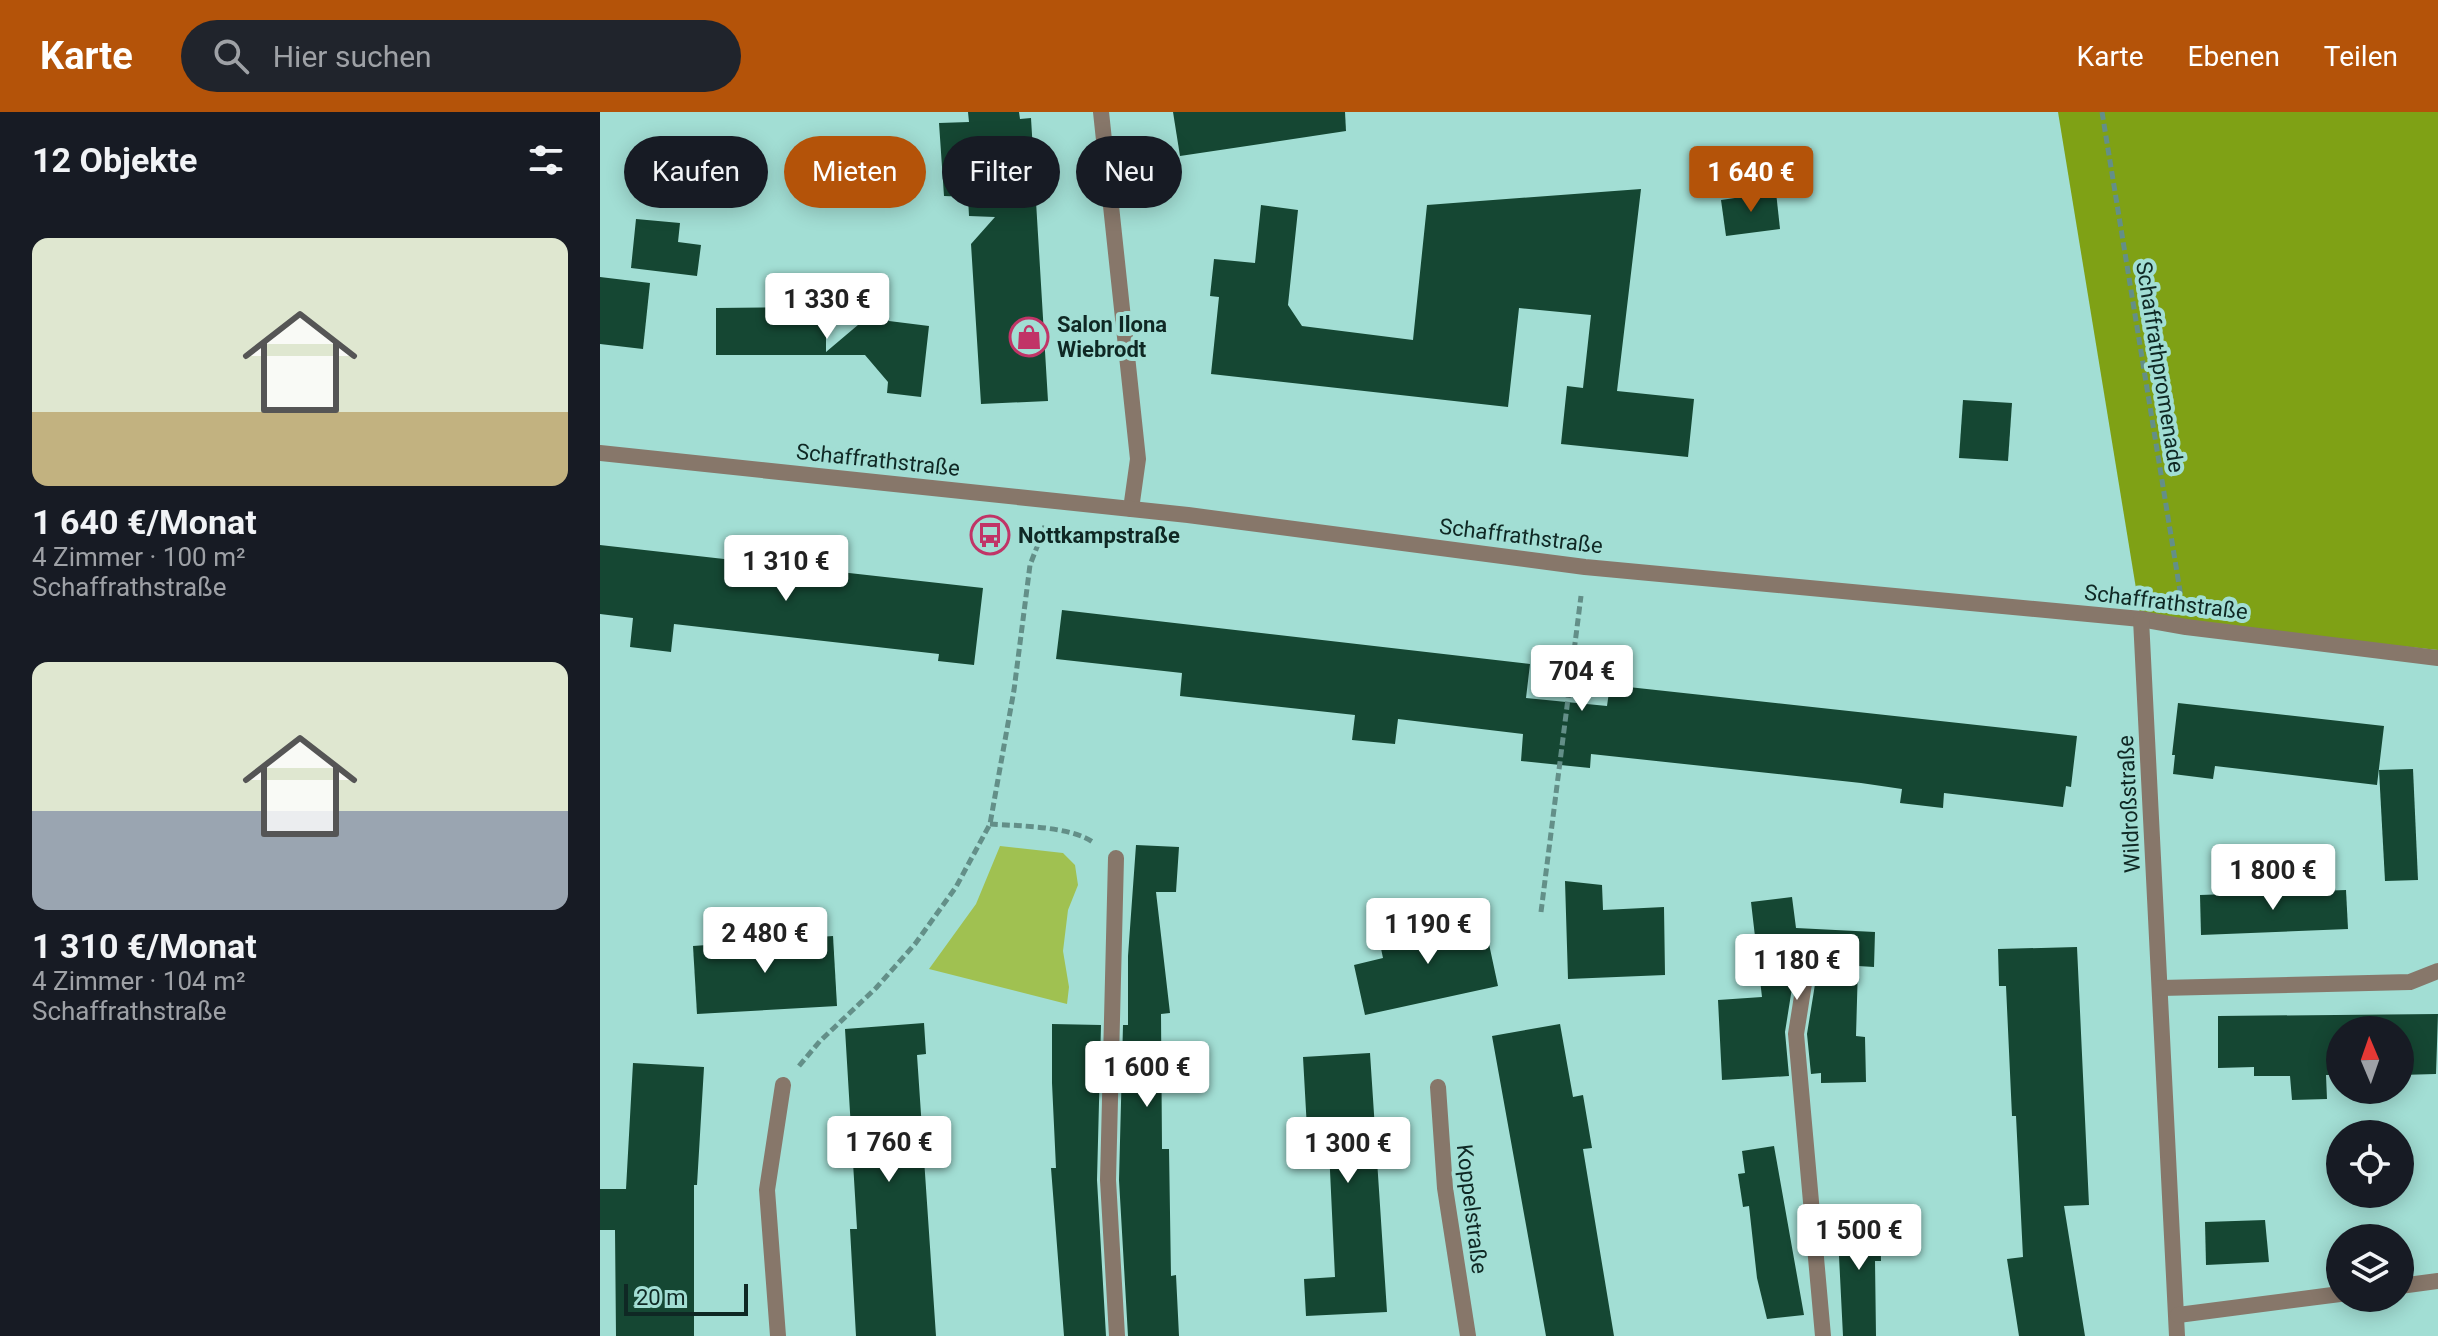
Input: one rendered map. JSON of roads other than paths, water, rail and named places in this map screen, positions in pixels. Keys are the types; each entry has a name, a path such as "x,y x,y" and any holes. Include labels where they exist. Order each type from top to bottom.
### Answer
{"street":[{"path":"1101,112 1138,459 1131,509"},
{"name":"Schaffrathstraße","path":"600,453 1131,509 1585,567 2141,619 2438,658"},
{"name":"Wildroßstraße","path":"2141,619 2177,1336"},
{"path":"1110,854 1108,1180 1117,1336"},
{"path":"1810,946 1796,1034 1823,1336"},
{"path":"2161,988 2410,982 2438,971"},
{"path":"778,1336 767,1190 783,1085"},
{"name":"Koppelstraße","path":"1438,1087 1445,1188 1468,1336"},
{"path":"2414,1284 2438,1281"},
{"path":"2178,1315 2326,1296"}],"place":[{"name":"Salon Ilona Wiebrodt","path":"1029,337"},
{"name":"Nottkampstraße","path":"990,535"}]}
